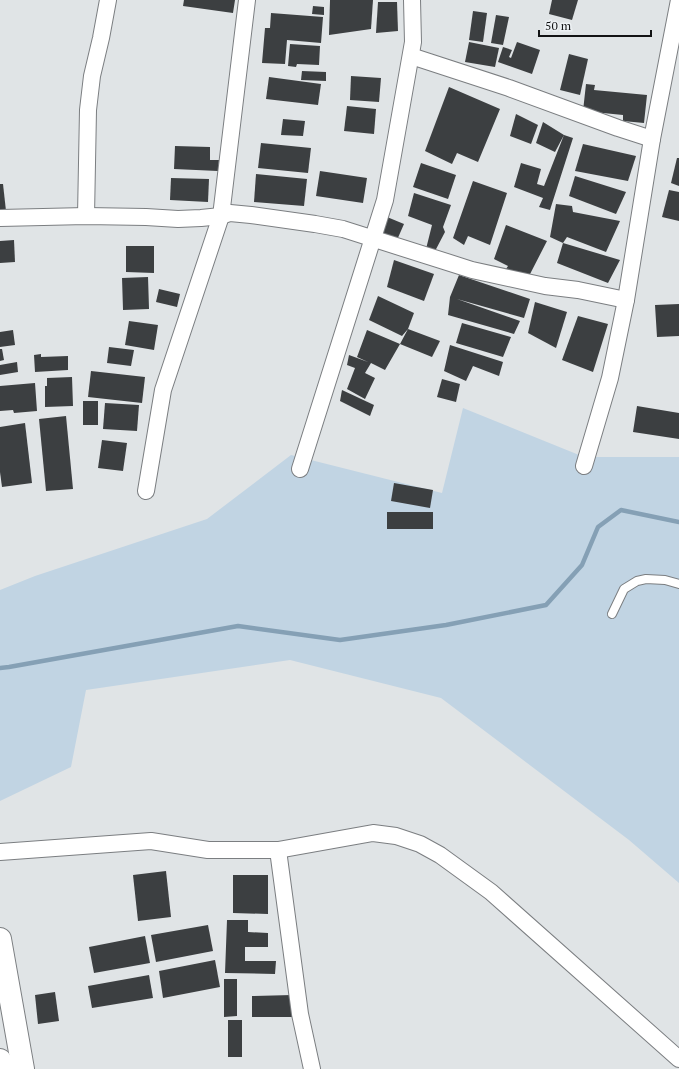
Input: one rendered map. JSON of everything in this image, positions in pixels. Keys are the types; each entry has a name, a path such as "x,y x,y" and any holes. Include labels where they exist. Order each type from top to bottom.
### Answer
{"main road":[{"path":"0,939 23,1069"},
{"path":"0,1060 2,1069"}],"street":[{"path":"86,216 88,110 92,76 108,0"},
{"path":"146,491 163,390 221,216 247,0"},
{"path":"300,469 386,200 414,42 412,0"},
{"path":"584,466 610,378 626,300 652,139 679,0"},
{"path":"411,56 509,88 652,139"},
{"path":"0,218 86,216 178,219 221,216 230,213 251,215 342,229 472,270 545,286 578,290 626,300"},
{"path":"0,852 150,841 208,850 278,850 373,833 396,836 420,844 440,855 491,892 679,1059"},
{"path":"278,850 300,1014 312,1069"}],"lane":[{"path":"612,614 624,589 637,581 646,579 665,580 679,584"}],"shaded area":[{"path":"463,408 584,457 679,457 679,883 629,840 441,698 290,660 86,690 71,767 0,801 0,590 35,576 207,519 291,455 442,493"}],"building":[{"path":"184,0 235,0 233,13 183,6"},
{"path":"330,0 373,0 371,29 329,35"},
{"path":"552,0 578,0 572,20 549,14"},
{"path":"378,2 397,2 398,31 376,33"},
{"path":"313,6 324,7 324,15 312,14"},
{"path":"473,11 487,13 483,42 469,40"},
{"path":"271,13 323,17 321,43 287,40 285,64 262,63 265,28 270,28"},
{"path":"496,15 509,17 503,45 491,43"},
{"path":"469,42 499,48 495,67 465,62"},
{"path":"517,42 540,50 532,74 498,62 503,47 512,50 509,57 511,58"},
{"path":"290,44 320,46 319,65 297,64 296,67 288,66"},
{"path":"569,54 588,59 580,95 560,90"},
{"path":"302,71 326,72 326,81 301,80"},
{"path":"351,76 381,78 379,102 350,100"},
{"path":"269,77 321,84 318,105 266,99"},
{"path":"586,84 595,85 594,90 647,95 644,123 623,121 623,115 583,111"},
{"path":"449,87 500,109 478,162 457,153 452,164 425,151"},
{"path":"347,106 376,109 374,134 344,131"},
{"path":"516,114 538,125 531,144 510,136"},
{"path":"283,119 305,121 303,136 281,135"},
{"path":"543,122 564,135 555,152 536,143"},
{"path":"564,135 573,138 550,210 539,207 543,198 514,187 521,163 541,169 537,184 544,186"},
{"path":"261,143 311,148 308,173 258,168"},
{"path":"583,144 636,156 628,181 575,171"},
{"path":"175,146 210,147 210,160 219,160 218,171 174,169"},
{"path":"677,158 679,158 679,186 671,183"},
{"path":"421,163 456,175 448,199 413,187"},
{"path":"320,171 367,178 363,203 316,196"},
{"path":"256,174 307,179 304,206 254,202"},
{"path":"575,176 626,192 616,214 569,196"},
{"path":"171,178 209,179 208,202 170,200"},
{"path":"473,181 507,193 490,245 468,236 464,245 453,238"},
{"path":"0,184 3,184 6,211 0,212"},
{"path":"669,190 679,192 679,221 662,217"},
{"path":"414,193 451,205 443,227 445,232 434,253 426,249 432,225 408,216"},
{"path":"556,204 572,206 573,212 620,221 606,252 567,237 563,243 550,237"},
{"path":"387,217 404,224 397,240 382,232"},
{"path":"506,225 547,241 528,278 504,272 508,266 494,259"},
{"path":"14,240 15,262 0,263 0,241"},
{"path":"563,243 620,260 608,283 557,263"},
{"path":"126,246 154,246 154,273 126,272"},
{"path":"394,260 434,274 424,301 387,287"},
{"path":"459,275 530,299 524,318 457,299 520,321 514,334 448,315 450,297"},
{"path":"148,277 149,309 123,310 122,278"},
{"path":"159,289 180,294 177,307 156,302"},
{"path":"378,296 414,313 408,329 402,336 369,320"},
{"path":"535,302 567,312 556,348 528,333"},
{"path":"679,304 679,336 657,337 655,305"},
{"path":"578,316 608,324 593,372 562,360"},
{"path":"129,321 158,325 154,350 125,345"},
{"path":"462,323 511,337 503,357 456,343"},
{"path":"408,329 440,341 432,357 400,344"},
{"path":"13,330 15,345 0,347 0,332"},
{"path":"367,330 400,344 385,370 371,363 365,373 375,378 365,399 347,389 355,368 347,365 349,355 368,362 357,357"},
{"path":"450,345 503,362 499,376 473,366 466,381 444,371"},
{"path":"109,347 134,350 131,366 107,363"},
{"path":"0,349 2,349 4,360 0,361"},
{"path":"41,354 41,357 68,356 68,370 35,372 34,355"},
{"path":"17,362 18,372 0,375 0,365"},
{"path":"91,371 145,377 142,403 88,397"},
{"path":"72,377 73,406 45,407 45,386 47,386 47,378"},
{"path":"442,379 460,384 456,402 437,397"},
{"path":"35,383 37,411 14,413 13,410 0,411 0,386"},
{"path":"342,390 374,405 370,416 340,401"},
{"path":"83,401 98,401 98,425 83,425"},
{"path":"105,403 139,405 137,431 103,429"},
{"path":"637,406 679,413 679,439 633,432"},
{"path":"66,416 73,489 46,491 39,419"},
{"path":"25,423 32,483 2,487 0,472 0,427"},
{"path":"102,440 127,443 123,471 98,468"},
{"path":"394,483 433,490 430,508 391,501"},
{"path":"387,512 433,512 433,529 387,529"},
{"path":"166,871 171,917 138,921 133,875"},
{"path":"233,875 268,875 268,914 233,913"},
{"path":"227,920 248,920 248,932 268,933 268,947 245,947 245,961 276,961 275,974 225,973"},
{"path":"208,925 213,951 156,962 151,935"},
{"path":"145,936 150,963 94,973 89,947"},
{"path":"215,960 220,987 163,998 159,971"},
{"path":"149,975 153,998 92,1008 88,986"},
{"path":"224,979 237,979 237,1016 224,1017"},
{"path":"55,992 59,1021 38,1024 35,995"},
{"path":"292,995 292,1017 252,1017 252,996"},
{"path":"228,1020 242,1020 242,1057 228,1057"}],"waterway":[{"path":"0,668 238,626 340,640 446,625 546,605 582,565 598,527 621,510 679,522"}]}
